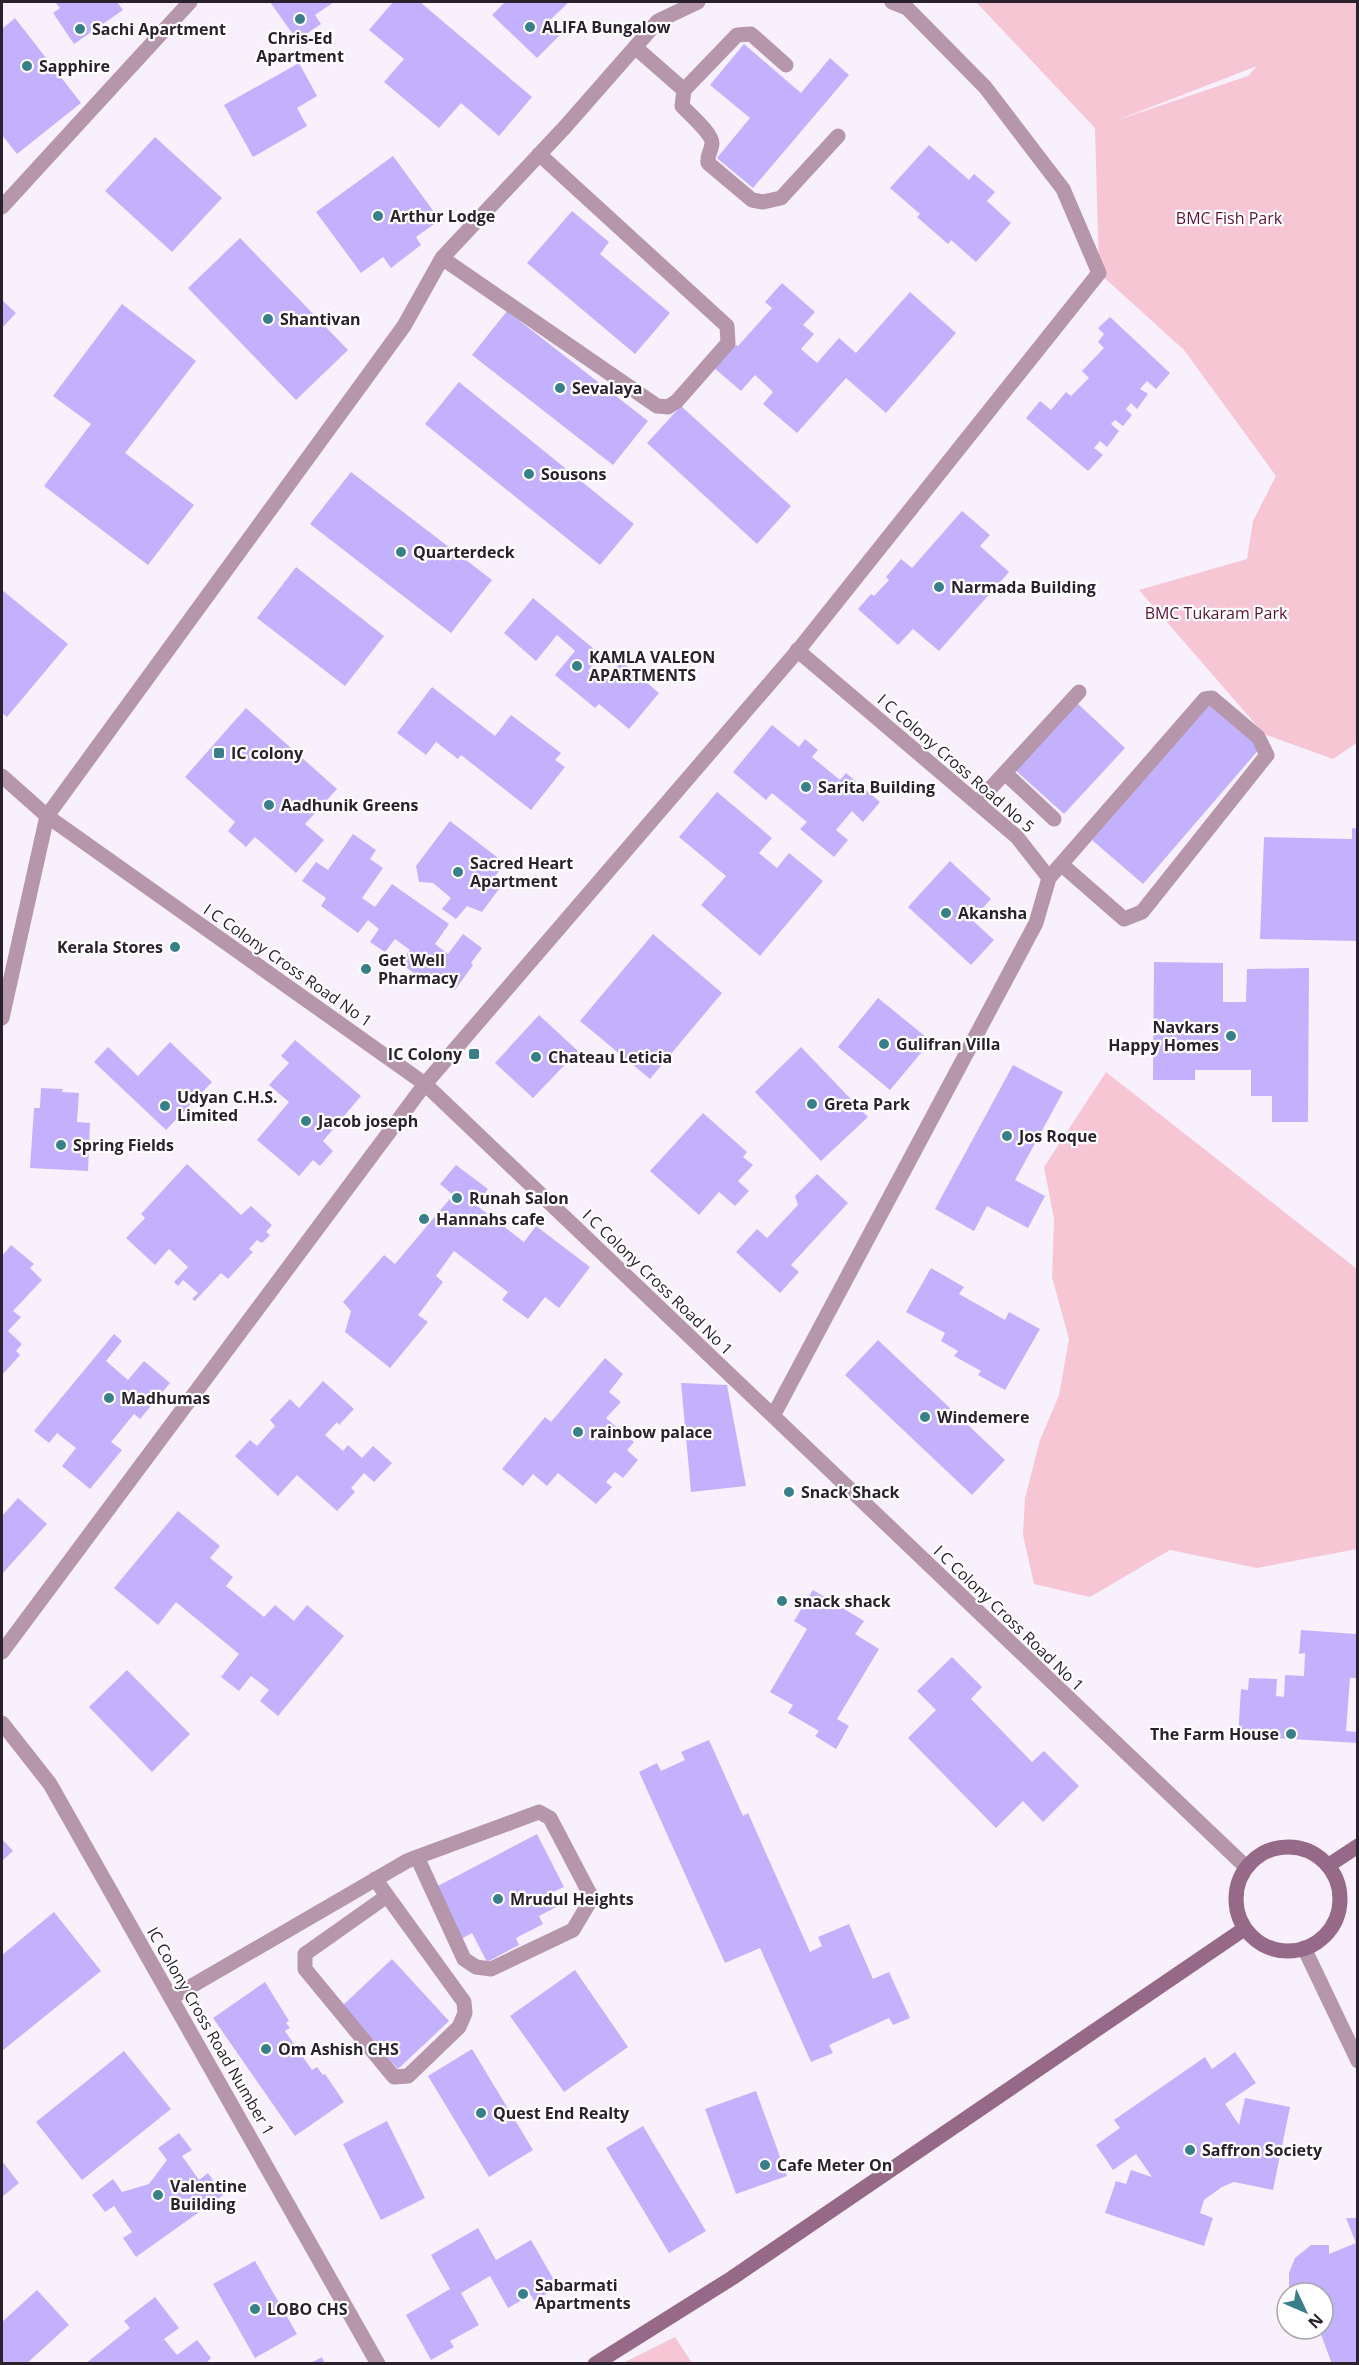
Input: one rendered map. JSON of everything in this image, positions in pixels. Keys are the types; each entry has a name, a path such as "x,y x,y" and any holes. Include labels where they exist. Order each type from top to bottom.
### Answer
{"street":[{"path":"2,207 190,2"},
{"path":"2,1018 47,816 404,326 442,258 565,127 658,21 698,2"},
{"path":"2,1652 425,1084 798,650 1099,273 1062,189 992,96 907,8 892,2"},
{"path":"786,65 751,34 737,34 684,90 682,106 711,136 712,144 707,155 708,163 752,200 763,202 781,198 838,136"},
{"path":"635,47 684,90"},
{"path":"442,258 657,406 668,407 677,401 728,343 727,326 539,154"},
{"name":"I C Colony Cross Road No 5","path":"798,650 1017,837 1049,878"},
{"path":"977,802 1079,692"},
{"path":"773,1416 1036,923 1049,878 1061,864 1204,699 1212,698 1258,737 1267,755 1142,912 1124,919 1061,864"},
{"path":"1005,773 1054,819"},
{"name":"I C Colony Cross Road No 1","path":"2,776 47,816 425,1084 1246,1868"},
{"name":"IC Colony Cross Road Number 1","path":"2,1723 50,1784 378,2364"},
{"path":"171,1998 417,1857 539,1812 550,1818 592,1898 573,1930 491,1970 476,1967 464,1959 417,1857"},
{"path":"1329,1865 1358,1846"},
{"path":"1293,1847 1310,1851 1329,1865 1340,1893 1339,1911 1332,1927 1320,1939 1305,1948 1288,1951 1272,1949 1256,1941 1244,1929 1235,1898 1238,1882 1246,1868 1259,1856 1275,1848 1293,1847"},
{"path":"375,1879 464,2002 465,2013 459,2027 408,2076 394,2076 305,1969 305,1954 387,1896"},
{"path":"595,2364 732,2278 1244,1929"},
{"path":"1305,1948 1358,2061"}],"green space":[{"name":"BMC Fish Park","path":"976,2 1357,2 1358,742 1333,759 1264,734 1139,590 1247,559 1253,521 1276,476 1184,350 1099,273 1095,128","holes":["1257,66 1248,76 1115,121"]},
{"path":"1106,1072 1357,1269 1357,1549 1257,1568 1170,1550 1090,1597 1034,1584 1023,1535 1025,1498 1040,1440 1059,1395 1069,1339 1052,1277 1054,1219 1044,1167"},
{"path":"675,2337 692,2363 623,2363"}],"building":[{"name":"Sachi Apartment","path":"55,2 117,2 123,10 74,44 53,13 60,8"},
{"name":"Chris-Ed Apartment","path":"270,2 334,2 315,15 321,24 297,40"},
{"path":"393,2 420,2 532,97 499,136 461,103 439,128 384,82 404,59 369,30"},
{"name":"ALIFA Bungalow","path":"505,2 569,2 549,21 561,34 537,58 492,15"},
{"name":"Sapphire","path":"15,18 81,103 17,154 2,135 2,29"},
{"path":"744,44 801,93 830,58 849,75 753,188 717,158 750,118 710,85"},
{"path":"299,63 317,96 297,108 307,126 253,157 224,105"},
{"path":"155,137 222,198 172,252 105,191"},
{"path":"929,145 969,180 974,174 995,192 987,201 1011,223 976,262 951,240 948,244 917,217 920,214 890,188"},
{"name":"Arthur Lodge","path":"393,156 440,220 416,237 421,245 391,268 383,257 361,273 316,212"},
{"path":"572,211 609,242 600,254 670,313 635,354 527,263"},
{"name":"Shantivan","path":"240,238 348,350 296,400 188,288"},
{"path":"782,283 815,312 803,325 814,334 801,349 817,363 839,338 856,353 910,292 956,333 886,413 846,378 797,433 763,404 773,392 755,375 741,391 713,367 734,344 738,346 772,308 765,302"},
{"path":"2,300 16,313 2,328"},
{"path":"122,304 196,361 125,453 194,505 148,565 44,486 91,424 53,396"},
{"name":"Sevalaya","path":"507,311 648,421 613,465 472,355"},
{"path":"1110,317 1170,373 1156,389 1147,381 1140,389 1148,394 1137,409 1131,403 1126,409 1132,415 1123,426 1115,420 1111,424 1119,431 1107,447 1100,441 1094,448 1103,455 1088,471 1026,418 1040,401 1051,410 1066,392 1071,396 1089,378 1082,371 1104,348 1098,342 1104,334 1098,328"},
{"name":"Sousons","path":"459,382 634,524 600,565 425,424"},
{"path":"681,406 791,506 757,544 647,443"},
{"name":"Quarterdeck","path":"351,472 492,580 451,633 310,524"},
{"name":"Narmada Building","path":"962,511 990,535 980,546 1009,572 939,651 913,629 898,645 858,609 871,594 874,596 889,580 886,577 901,559 912,568"},
{"path":"296,567 384,636 345,686 257,618"},
{"path":"2,590 68,644 7,717 2,713"},
{"name":"KAMLA VALEON APARTMENTS","path":"533,598 601,655 588,671 604,683 621,661 659,693 629,729 599,704 595,708 555,675 575,651 557,635 536,661 504,633"},
{"path":"432,687 495,736 511,715 561,753 555,760 565,767 531,810 461,755 458,759 436,742 426,755 397,733"},
{"path":"1075,701 1125,748 1064,814 1013,768"},
{"path":"1210,703 1261,747 1143,884 1092,840"},
{"name":"Aadhunik Greens","path":"246,708 337,789 305,824 324,840 296,873 255,837 246,847 228,831 235,822 185,777"},
{"name":"Sarita Building","path":"772,725 799,747 805,739 818,750 812,757 840,780 846,773 880,802 863,822 852,811 836,830 848,840 834,857 800,829 807,822 772,793 766,800 733,772"},
{"path":"717,792 772,838 759,853 777,868 789,853 823,881 760,956 701,905 726,876 679,837"},
{"name":"Sacred Heart Apartment","path":"450,821 506,864 494,877 502,885 482,912 467,906 456,919 442,909 451,898 433,883 419,882 416,866"},
{"path":"1352,828 1358,829 1358,941 1260,939 1264,837 1352,839"},
{"path":"353,834 376,850 370,859 383,868 362,898 375,907 392,884 449,924 435,944 448,954 463,934 482,948 455,990 437,978 432,986 400,963 410,950 395,939 385,952 370,942 379,929 368,920 358,933 321,906 326,898 302,881 316,862 328,870"},
{"name":"Akansha","path":"950,861 991,899 972,920 994,940 971,965 908,907"},
{"path":"653,934 722,993 650,1079 580,1021"},
{"name":"Navkars Happy Homes","path":"1154,962 1223,963 1223,1002 1246,1002 1247,969 1309,968 1308,1122 1272,1122 1272,1096 1251,1096 1251,1070 1195,1070 1195,1080 1153,1080"},
{"name":"Gulifran Villa","path":"878,998 931,1041 890,1090 838,1047"},
{"name":"Chateau Leticia","path":"539,1015 578,1051 533,1098 495,1063"},
{"name":"Jacob joseph","path":"295,1040 361,1096 323,1141 333,1151 320,1166 313,1160 299,1176 257,1140 289,1102 269,1085 289,1063 281,1056"},
{"name":"Udyan C.H.S. Limited","path":"170,1042 212,1082 166,1130 94,1062 108,1047 138,1076"},
{"name":"Greta Park","path":"801,1047 868,1117 821,1161 755,1092"},
{"name":"Jos Roque","path":"1013,1065 1063,1092 1015,1180 1045,1196 1028,1228 987,1206 974,1231 935,1209"},
{"name":"Spring Fields","path":"41,1088 63,1089 62,1092 79,1093 77,1122 90,1123 88,1171 30,1168 34,1108 40,1108"},
{"path":"703,1113 747,1152 743,1157 753,1165 738,1181 749,1191 735,1206 719,1192 699,1215 650,1171"},
{"path":"187,1164 241,1215 251,1206 272,1225 266,1232 270,1235 262,1243 257,1240 249,1249 253,1252 228,1279 221,1273 195,1301 192,1299 198,1293 183,1280 178,1286 174,1282 188,1267 169,1249 155,1265 126,1238 145,1218 141,1214"},
{"path":"456,1165 488,1189 476,1205 524,1242 536,1226 590,1267 559,1308 545,1297 528,1319 502,1300 508,1292 454,1251 436,1276 443,1282 418,1315 428,1322 390,1368 345,1332 351,1311 343,1302 384,1255 395,1264 453,1195 440,1184"},
{"path":"817,1174 848,1203 791,1265 799,1272 780,1293 736,1252 757,1229 767,1238 798,1205 795,1196"},
{"path":"11,1245 34,1264 30,1268 42,1280 13,1311 21,1317 8,1331 22,1344 16,1351 20,1355 2,1375 2,1256"},
{"path":"931,1268 964,1287 959,1294 1005,1320 1009,1312 1040,1329 1005,1390 978,1375 981,1371 954,1356 958,1351 941,1341 945,1333 906,1312"},
{"name":"Madhumas","path":"114,1334 122,1341 106,1361 128,1380 144,1361 170,1383 140,1419 134,1414 111,1442 122,1450 90,1489 62,1466 76,1448 57,1433 49,1443 34,1431"},
{"name":"Windemere","path":"878,1340 1005,1460 972,1495 845,1375"},
{"name":"rainbow palace","path":"605,1358 623,1374 609,1392 621,1402 606,1418 634,1442 627,1450 638,1460 623,1478 615,1472 606,1482 612,1487 596,1504 558,1473 547,1486 533,1474 523,1486 502,1469 545,1417 551,1422"},
{"path":"323,1381 354,1409 339,1425 337,1422 325,1435 343,1451 348,1445 362,1458 373,1446 392,1463 374,1482 364,1473 351,1488 355,1492 337,1511 297,1475 278,1496 235,1456 250,1440 257,1446 275,1426 270,1420 290,1399 299,1408"},
{"path":"681,1383 727,1385 746,1486 691,1492"},
{"path":"18,1498 47,1524 2,1574 2,1516"},
{"path":"178,1511 220,1546 210,1558 233,1577 226,1586 264,1617 275,1605 294,1621 307,1605 344,1636 278,1716 260,1701 269,1690 251,1676 239,1691 221,1677 239,1654 176,1602 158,1625 114,1588"},
{"path":"813,1590 864,1621 855,1634 879,1649 837,1719 849,1726 836,1749 815,1736 819,1731 788,1713 793,1705 770,1692 807,1629 794,1621"},
{"path":"1301,1630 1356,1634 1358,1678 1350,1678 1346,1731 1358,1732 1358,1743 1238,1736 1241,1689 1248,1690 1249,1678 1277,1679 1276,1696 1284,1697 1285,1675 1304,1676 1305,1653 1299,1654"},
{"path":"952,1657 982,1687 971,1699 1032,1762 1044,1751 1079,1786 1043,1822 1023,1801 996,1828 908,1738 936,1710 917,1691"},
{"path":"127,1670 190,1734 152,1772 89,1707"},
{"path":"709,1740 743,1816 748,1813 810,1952 822,1946 818,1937 849,1924 873,1979 889,1972 910,2018 893,2025 889,2018 829,2045 833,2053 811,2062 760,1948 725,1963 639,1772 657,1763 661,1771 685,1760 681,1752"},
{"name":"Mrudul Heights","path":"537,1834 564,1887 553,1892 560,1905 539,1916 543,1924 516,1938 519,1945 487,1962 472,1933 461,1939 434,1888"},
{"path":"2,1839 13,1851 2,1861"},
{"path":"54,1912 101,1971 2,2051 2,1955"},
{"path":"392,1959 449,2021 398,2069 341,2007"},
{"path":"575,1970 628,2047 564,2092 510,2016"},
{"name":"Om Ashish CHS","path":"265,1982 289,2021 286,2023 290,2028 285,2031 312,2070 317,2067 323,2075 325,2074 344,2102 295,2136 213,2018"},
{"name":"Quest End Realty","path":"472,2049 533,2150 489,2177 428,2076"},
{"path":"124,2051 171,2109 82,2180 36,2122"},
{"name":"Saffron Society","path":"1235,2052 1256,2083 1225,2104 1239,2125 1245,2098 1290,2107 1273,2190 1234,2182 1222,2187 1204,2200 1200,2213 1213,2218 1204,2246 1105,2213 1116,2181 1126,2184 1131,2170 1152,2177 1136,2154 1113,2170 1096,2145 1120,2128 1114,2120 1205,2057 1212,2069"},
{"path":"756,2091 787,2176 736,2194 705,2109"},
{"path":"387,2121 425,2198 381,2220 343,2144"},
{"path":"643,2126 706,2231 669,2253 606,2148"},
{"name":"Valentine Building","path":"179,2133 192,2150 182,2156 199,2180 208,2173 223,2195 136,2257 123,2238 132,2232 114,2206 105,2212 92,2195 113,2179 122,2192 149,2184 167,2160 158,2148"},
{"path":"2,2161 19,2183 2,2197"},
{"path":"1346,2218 1358,2218 1358,2364 1332,2364 1323,2341 1335,2341 1335,2281 1289,2281 1289,2273 1295,2258 1311,2245 1329,2245 1329,2254 1356,2243"},
{"name":"Sabarmati Apartments","path":"478,2228 496,2260 531,2240 558,2287 534,2301 531,2295 508,2308 490,2276 461,2293 479,2325 450,2341 454,2347 431,2360 406,2315 450,2289 431,2255"},
{"name":"LOBO CHS","path":"255,2261 297,2334 255,2358 213,2284"},
{"path":"37,2290 69,2325 26,2364 2,2364 2,2322"},
{"path":"155,2297 179,2328 164,2339 177,2355 197,2340 211,2358 205,2364 85,2364 130,2328 124,2321"},
{"path":"322,2357 325,2364 309,2364"}],"place":[{"name":"Chris-Ed Apartment","path":"300,19"},
{"name":"ALIFA Bungalow","path":"530,27"},
{"name":"Sachi Apartment","path":"80,29"},
{"name":"Sapphire","path":"27,66"},
{"name":"Arthur Lodge","path":"378,216"},
{"name":"Shantivan","path":"268,319"},
{"name":"Sevalaya","path":"560,388"},
{"name":"Sousons","path":"529,474"},
{"name":"Quarterdeck","path":"401,552"},
{"name":"Narmada Building","path":"939,587"},
{"name":"KAMLA VALEON APARTMENTS","path":"577,666"},
{"name":"IC colony","path":"219,753"},
{"name":"Sarita Building","path":"806,787"},
{"name":"Aadhunik Greens","path":"269,805"},
{"name":"Sacred Heart Apartment","path":"458,872"},
{"name":"Akansha","path":"946,913"},
{"name":"Kerala Stores","path":"175,947"},
{"name":"Get Well Pharmacy","path":"366,969"},
{"name":"Navkars Happy Homes","path":"1231,1036"},
{"name":"Gulifran Villa","path":"884,1044"},
{"name":"IC Colony","path":"474,1054"},
{"name":"Chateau Leticia","path":"536,1057"},
{"name":"Greta Park","path":"812,1104"},
{"name":"Udyan C.H.S. Limited","path":"165,1106"},
{"name":"Jacob joseph","path":"306,1121"},
{"name":"Jos Roque","path":"1007,1136"},
{"name":"Spring Fields","path":"61,1145"},
{"name":"Runah Salon","path":"457,1198"},
{"name":"Hannahs cafe","path":"424,1219"},
{"name":"Madhumas","path":"109,1398"},
{"name":"Windemere","path":"925,1417"},
{"name":"rainbow palace","path":"578,1432"},
{"name":"Snack Shack","path":"789,1492"},
{"name":"snack shack","path":"782,1601"},
{"name":"The Farm House","path":"1291,1734"},
{"name":"Mrudul Heights","path":"498,1899"},
{"name":"Om Ashish CHS","path":"266,2049"},
{"name":"Quest End Realty","path":"481,2113"},
{"name":"Saffron Society","path":"1190,2150"},
{"name":"Cafe Meter On","path":"765,2165"},
{"name":"Valentine Building","path":"158,2195"},
{"name":"Sabarmati Apartments","path":"523,2294"},
{"name":"LOBO CHS","path":"255,2309"}],"park label":[{"name":"BMC Tukaram Park","path":"1216,613"}]}
